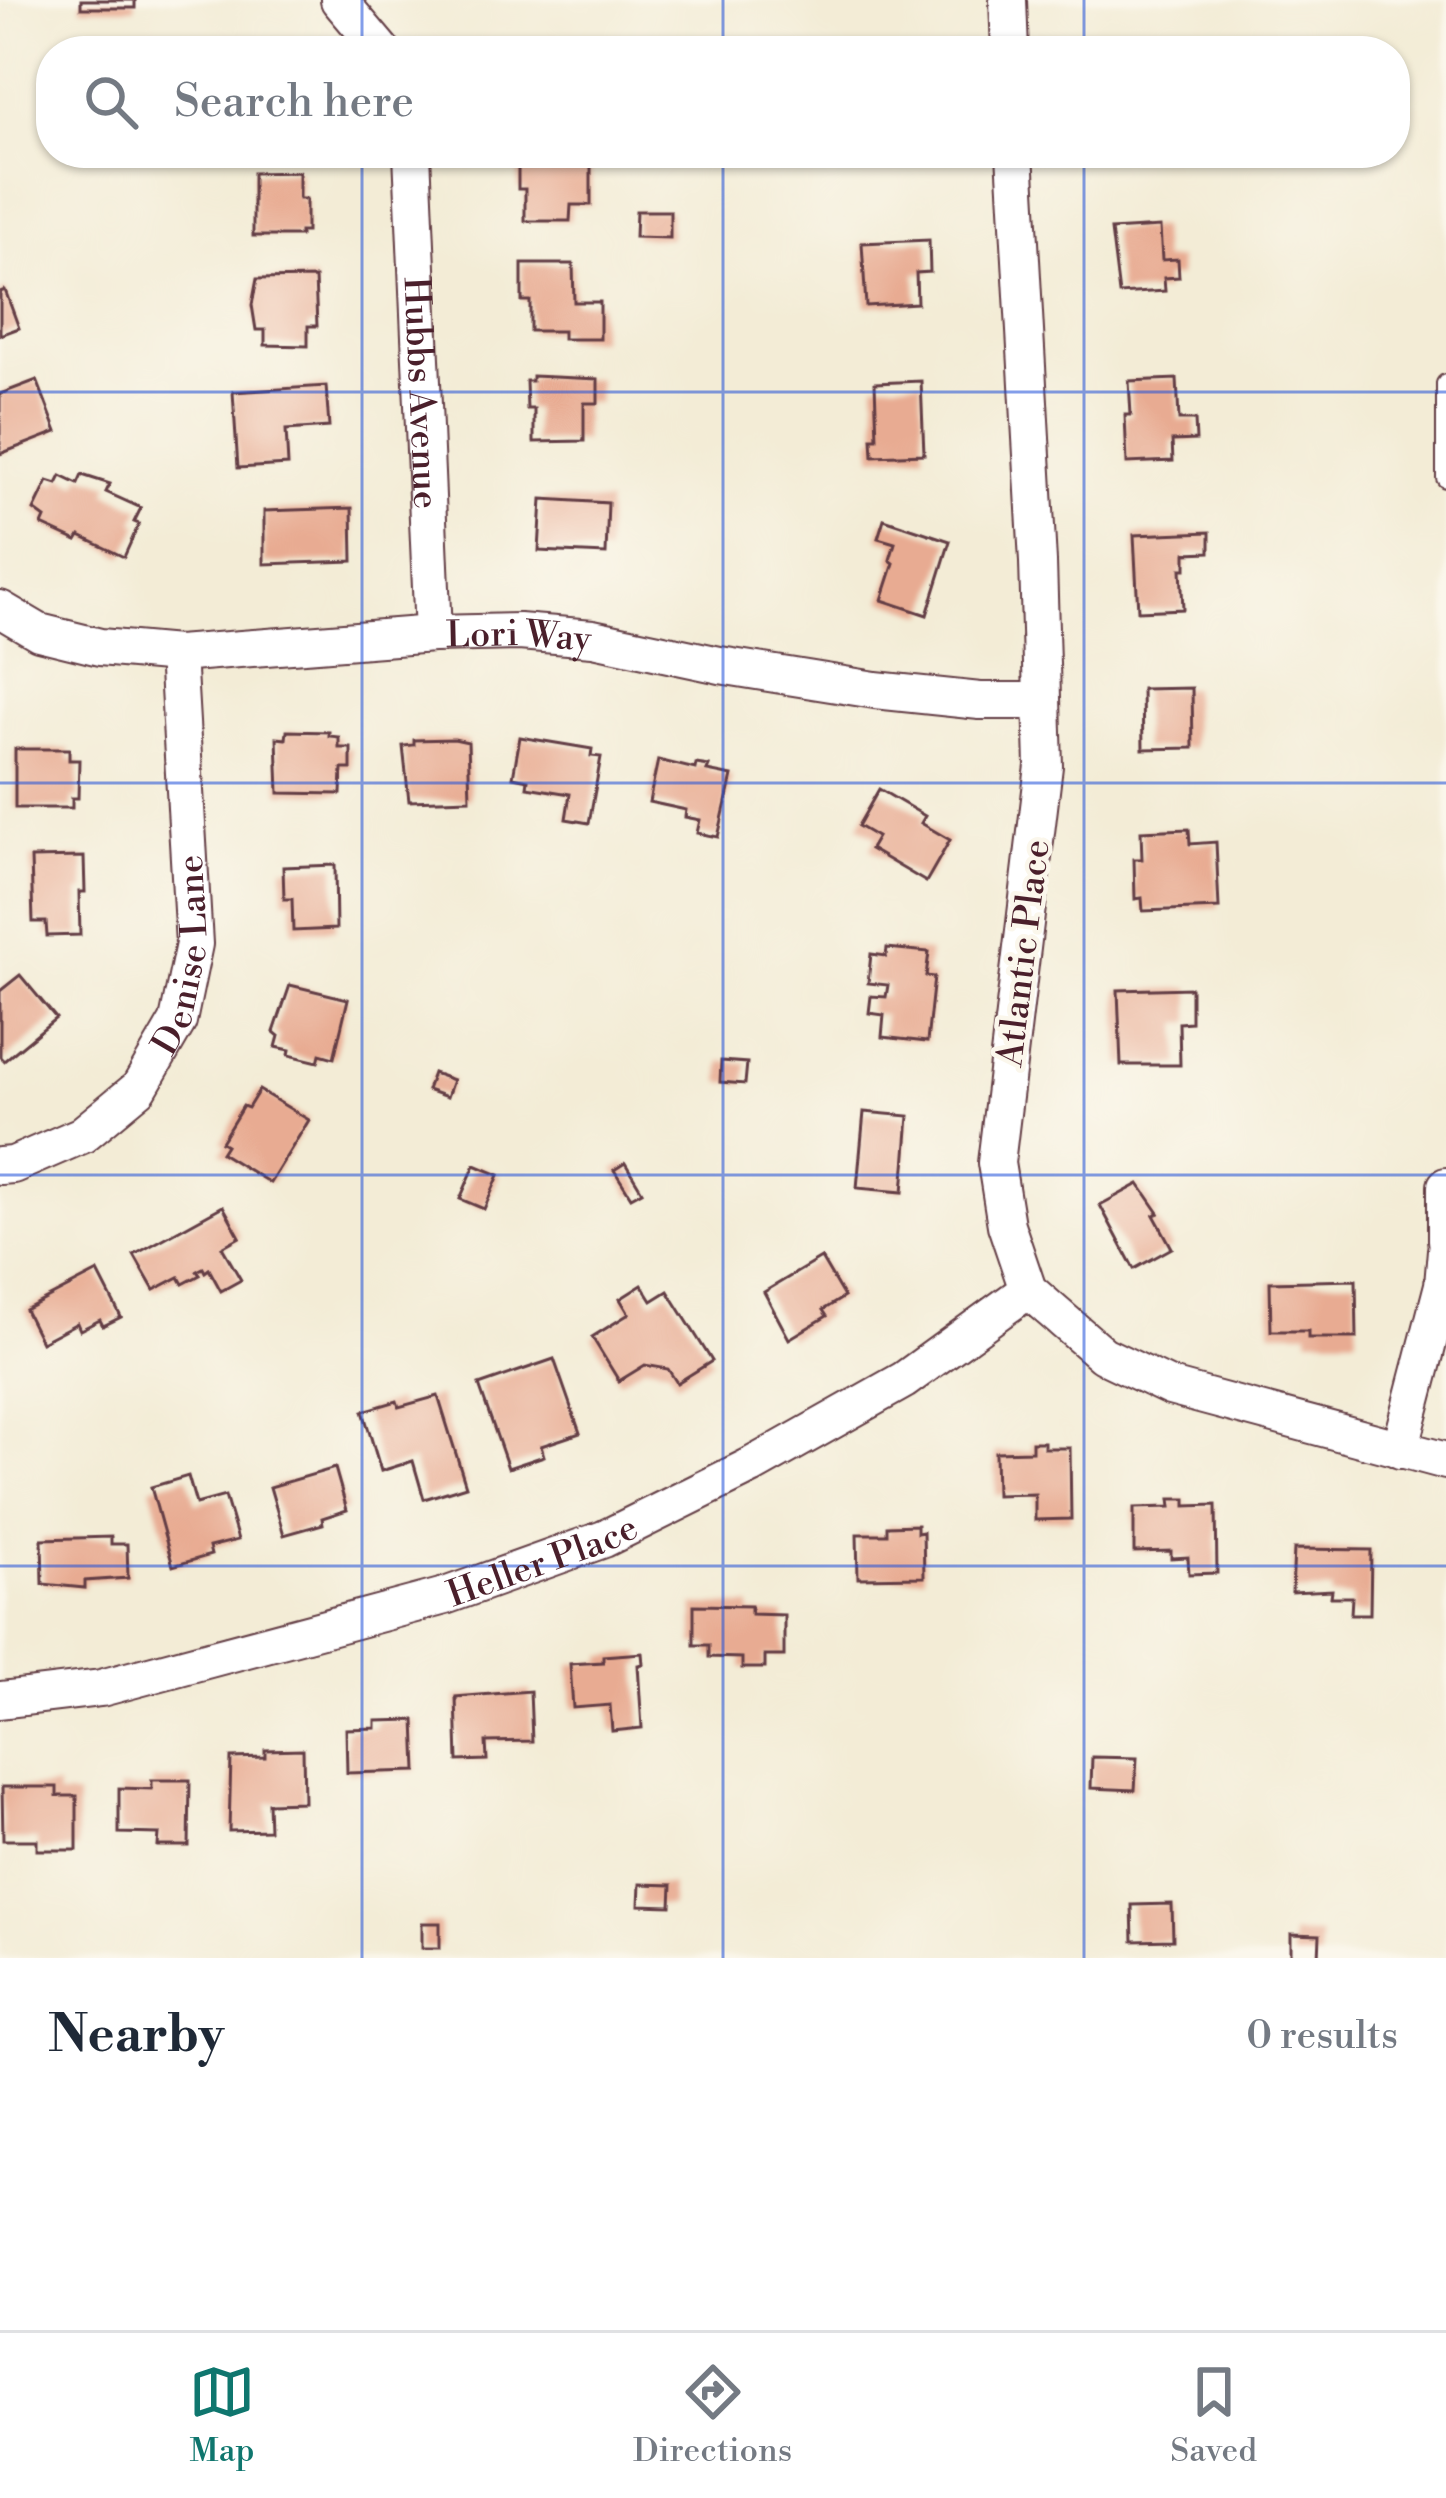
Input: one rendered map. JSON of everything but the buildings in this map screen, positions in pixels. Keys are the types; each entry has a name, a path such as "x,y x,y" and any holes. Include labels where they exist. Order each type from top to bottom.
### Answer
{"street":[{"path":"340,0 370,36"},
{"path":"1008,0 1009,36"},
{"name":"Hubbs Avenue","path":"413,168 433,634"},
{"name":"Atlantic Place","path":"1017,168 1038,562 1043,766 996,1163 1006,1225 1028,1290"},
{"name":"Lori Way","path":"0,609 39,632 100,647 177,654 519,632 593,638 874,690 980,701 1041,701"},
{"name":"Denise Lane","path":"0,1166 13,1165 82,1135 111,1112 140,1088 178,1021 194,944 177,654"},
{"path":"1446,1186 1446,1240"},
{"path":"1400,1450 1443,1286 1446,1250"},
{"path":"1028,1290 1103,1355 1170,1387 1446,1462"},
{"name":"Heller Place","path":"0,1700 100,1688 445,1596 604,1539 751,1466 904,1380 1028,1290"}],"lane":[{"path":"1446,384 1446,478"}]}
